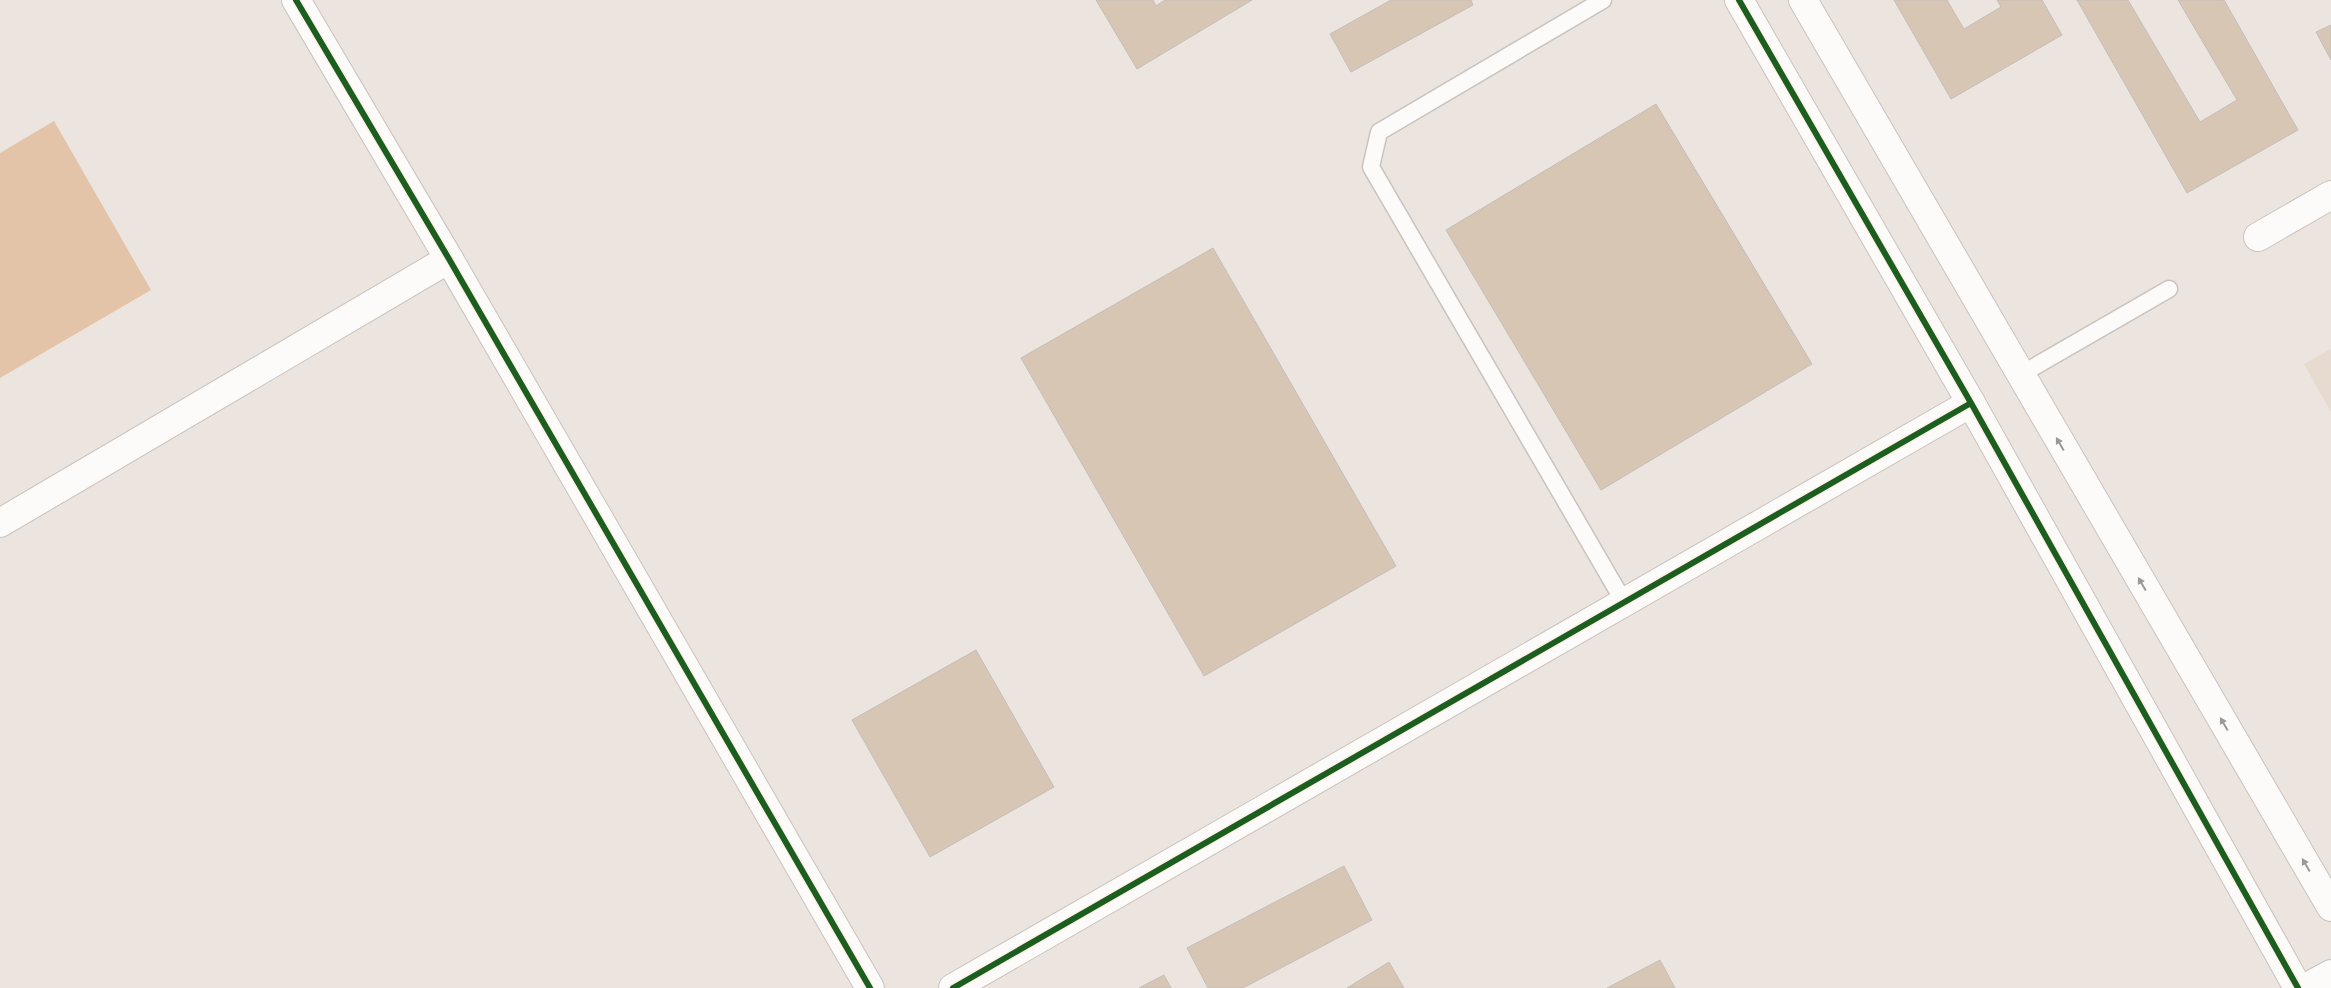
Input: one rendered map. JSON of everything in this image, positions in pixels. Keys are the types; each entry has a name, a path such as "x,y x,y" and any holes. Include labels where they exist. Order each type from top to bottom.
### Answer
{"street":[{"path":"296,0 449,259 870,988"},
{"path":"1739,0 1971,403 2298,988"},
{"path":"1803,0 2331,907"},
{"path":"2258,237 2331,194"},
{"path":"0,523 449,259"},
{"path":"954,988 1971,403"},
{"path":"2305,988 2331,974"}],"lane":[{"path":"1603,0 1380,132 1371,167 1624,602"},
{"path":"2020,375 2170,289"}],"shaded area":[{"path":"54,121 151,290 0,378 0,153"},
{"path":"2331,349 2331,412 2304,364"}],"building":[{"path":"1096,0 1153,0 1156,6 1165,0 1252,0 1137,69"},
{"path":"1391,0 1471,0 1473,5 1351,72 1330,34"},
{"path":"1894,0 1947,0 1964,29 2001,7 1997,0 2042,0 2062,35 1951,99"},
{"path":"2077,0 2128,0 2200,122 2237,100 2178,0 2224,0 2298,130 2187,193"},
{"path":"2331,25 2331,60 2316,32"},
{"path":"1656,104 1812,364 1601,490 1446,230"},
{"path":"1213,248 1396,566 1204,676 1021,358"},
{"path":"976,650 1054,787 930,857 852,720"},
{"path":"1344,866 1372,920 1243,988 1208,988 1187,948"},
{"path":"1660,960 1675,988 1607,988"},
{"path":"1389,962 1404,988 1347,988"},
{"path":"1164,975 1171,988 1139,988"}],"cycle path":[{"path":"296,0 449,259 870,988"},
{"path":"1739,0 1971,403 2298,988"},
{"path":"953,988 1971,403"}]}
